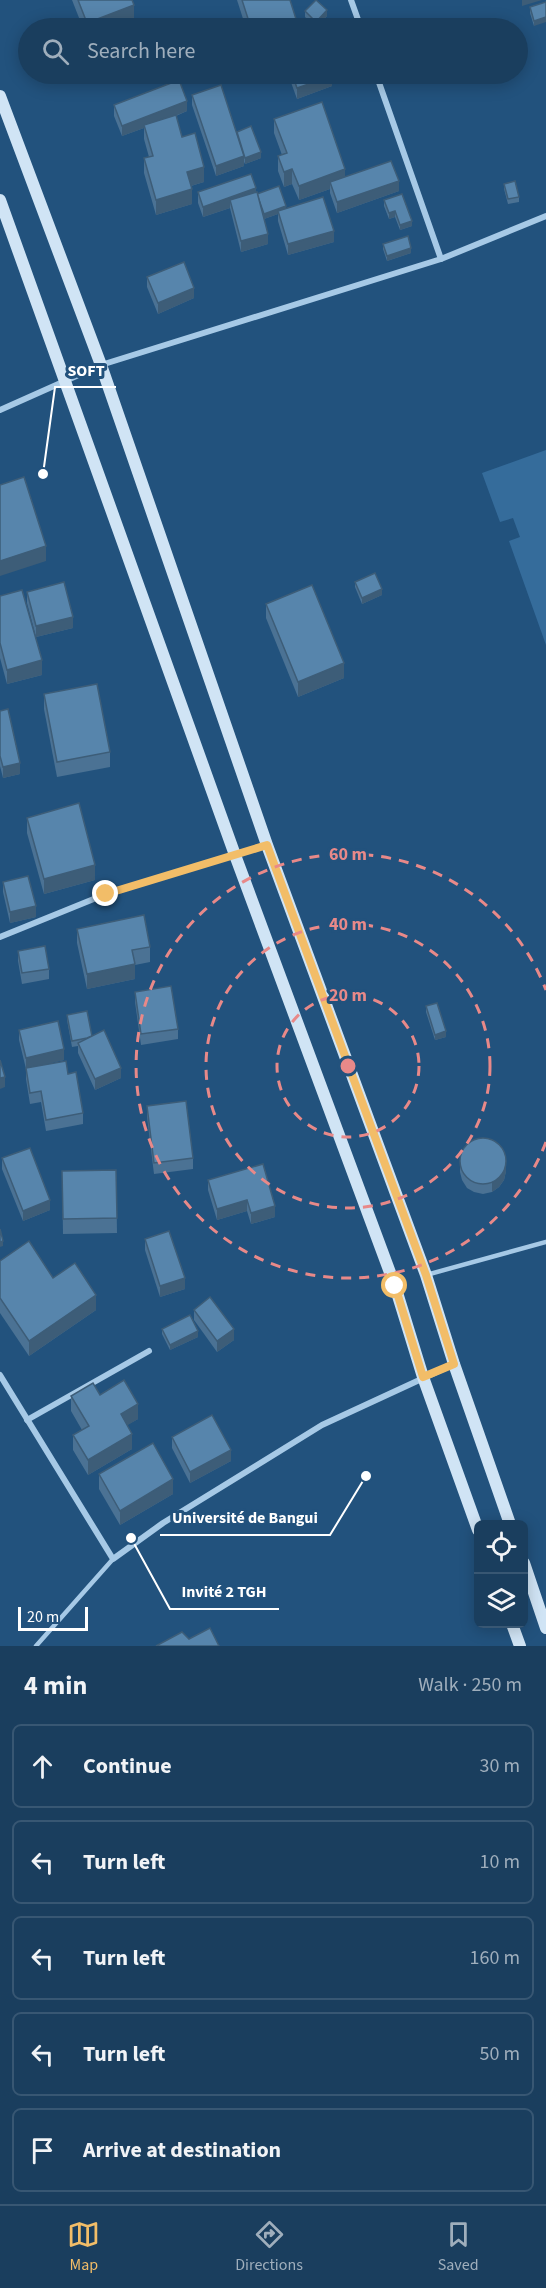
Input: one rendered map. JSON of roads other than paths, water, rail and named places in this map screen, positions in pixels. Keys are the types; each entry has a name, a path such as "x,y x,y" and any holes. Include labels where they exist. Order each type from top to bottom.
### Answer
{"street":[{"path":"351,0 357,18"},
{"path":"380,84 441,259"},
{"path":"0,96 101,365 267,845 426,1275 454,1364 509,1520"},
{"path":"0,200 235,855 395,1286 423,1377 474,1520"},
{"path":"0,410 101,365 441,259 546,216"},
{"path":"0,938 106,894 267,845"},
{"path":"27,1420 149,1351"},
{"path":"0,1375 113,1559 163,1523 322,1425 454,1364"},
{"path":"528,1574 546,1628"},
{"path":"514,1628 520,1646"}],"lane":[{"path":"426,1275 546,1242"},
{"path":"36,1646 113,1559"}],"place":[{"name":"SOFT","path":"43,474"},
{"name":"Université de Bangui","path":"366,1476"},
{"name":"Invité 2 TGH","path":"131,1538"}]}
